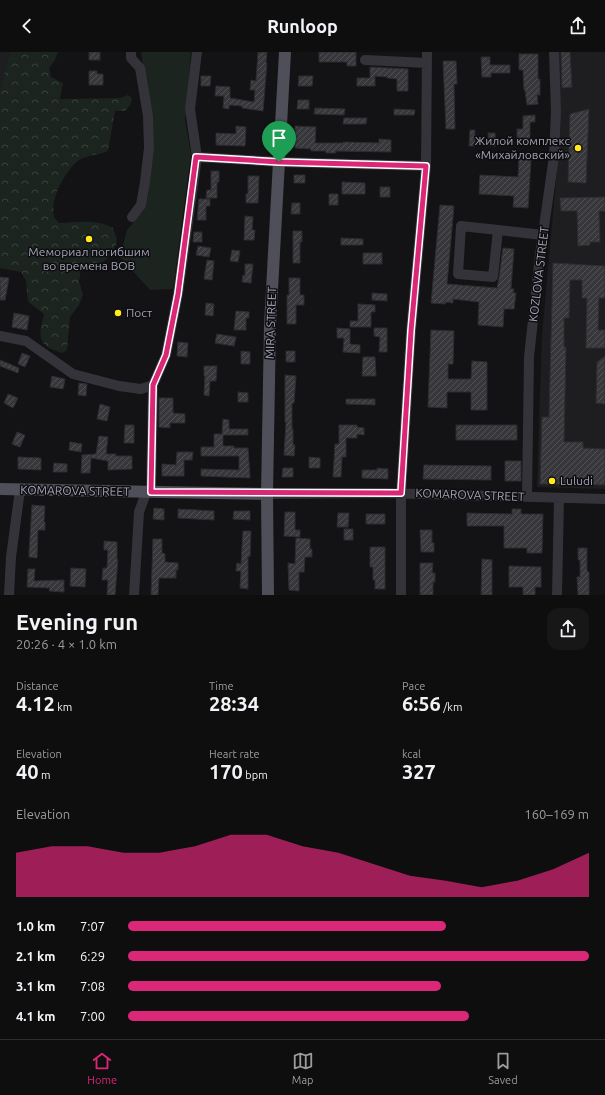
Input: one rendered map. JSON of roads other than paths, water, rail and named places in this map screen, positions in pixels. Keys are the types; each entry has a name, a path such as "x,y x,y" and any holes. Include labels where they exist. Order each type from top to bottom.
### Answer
{"main road":[{"name":"MIRA STREET","path":"268,595 267,494 270,326 285,52"},
{"name":"KOMAROVA STREET","path":"0,489 267,494"}],"street":[{"path":"131,52 131,58 140,68 148,116 149,148 141,205 132,217"},
{"path":"134,595 139,512 148,492 153,385 166,355 178,294 196,157 190,110 197,52"},
{"path":"402,595 401,493 411,331 426,166 427,52"},
{"name":"KOZLOVA STREET","path":"527,497 529,357 554,156 556,111 554,52"},
{"path":"365,60 427,63"},
{"path":"196,157 279,162 426,166"},
{"path":"498,230 493,277 458,274 461,226 498,230 543,235"},
{"path":"0,336 26,341 73,374 119,386 141,389 153,385"},
{"path":"9,595 11,557 20,490"},
{"name":"KOMAROVA STREET","path":"267,494 401,493 605,499"},
{"path":"557,595 559,498"}],"place":[{"name":"Жилой комплекс «Михайловский»","path":"578,148"},
{"name":"Мемориал погибшим во времена ВОВ","path":"89,239"},
{"name":"Пост","path":"118,313"},
{"name":"Luludi","path":"552,481"}]}
